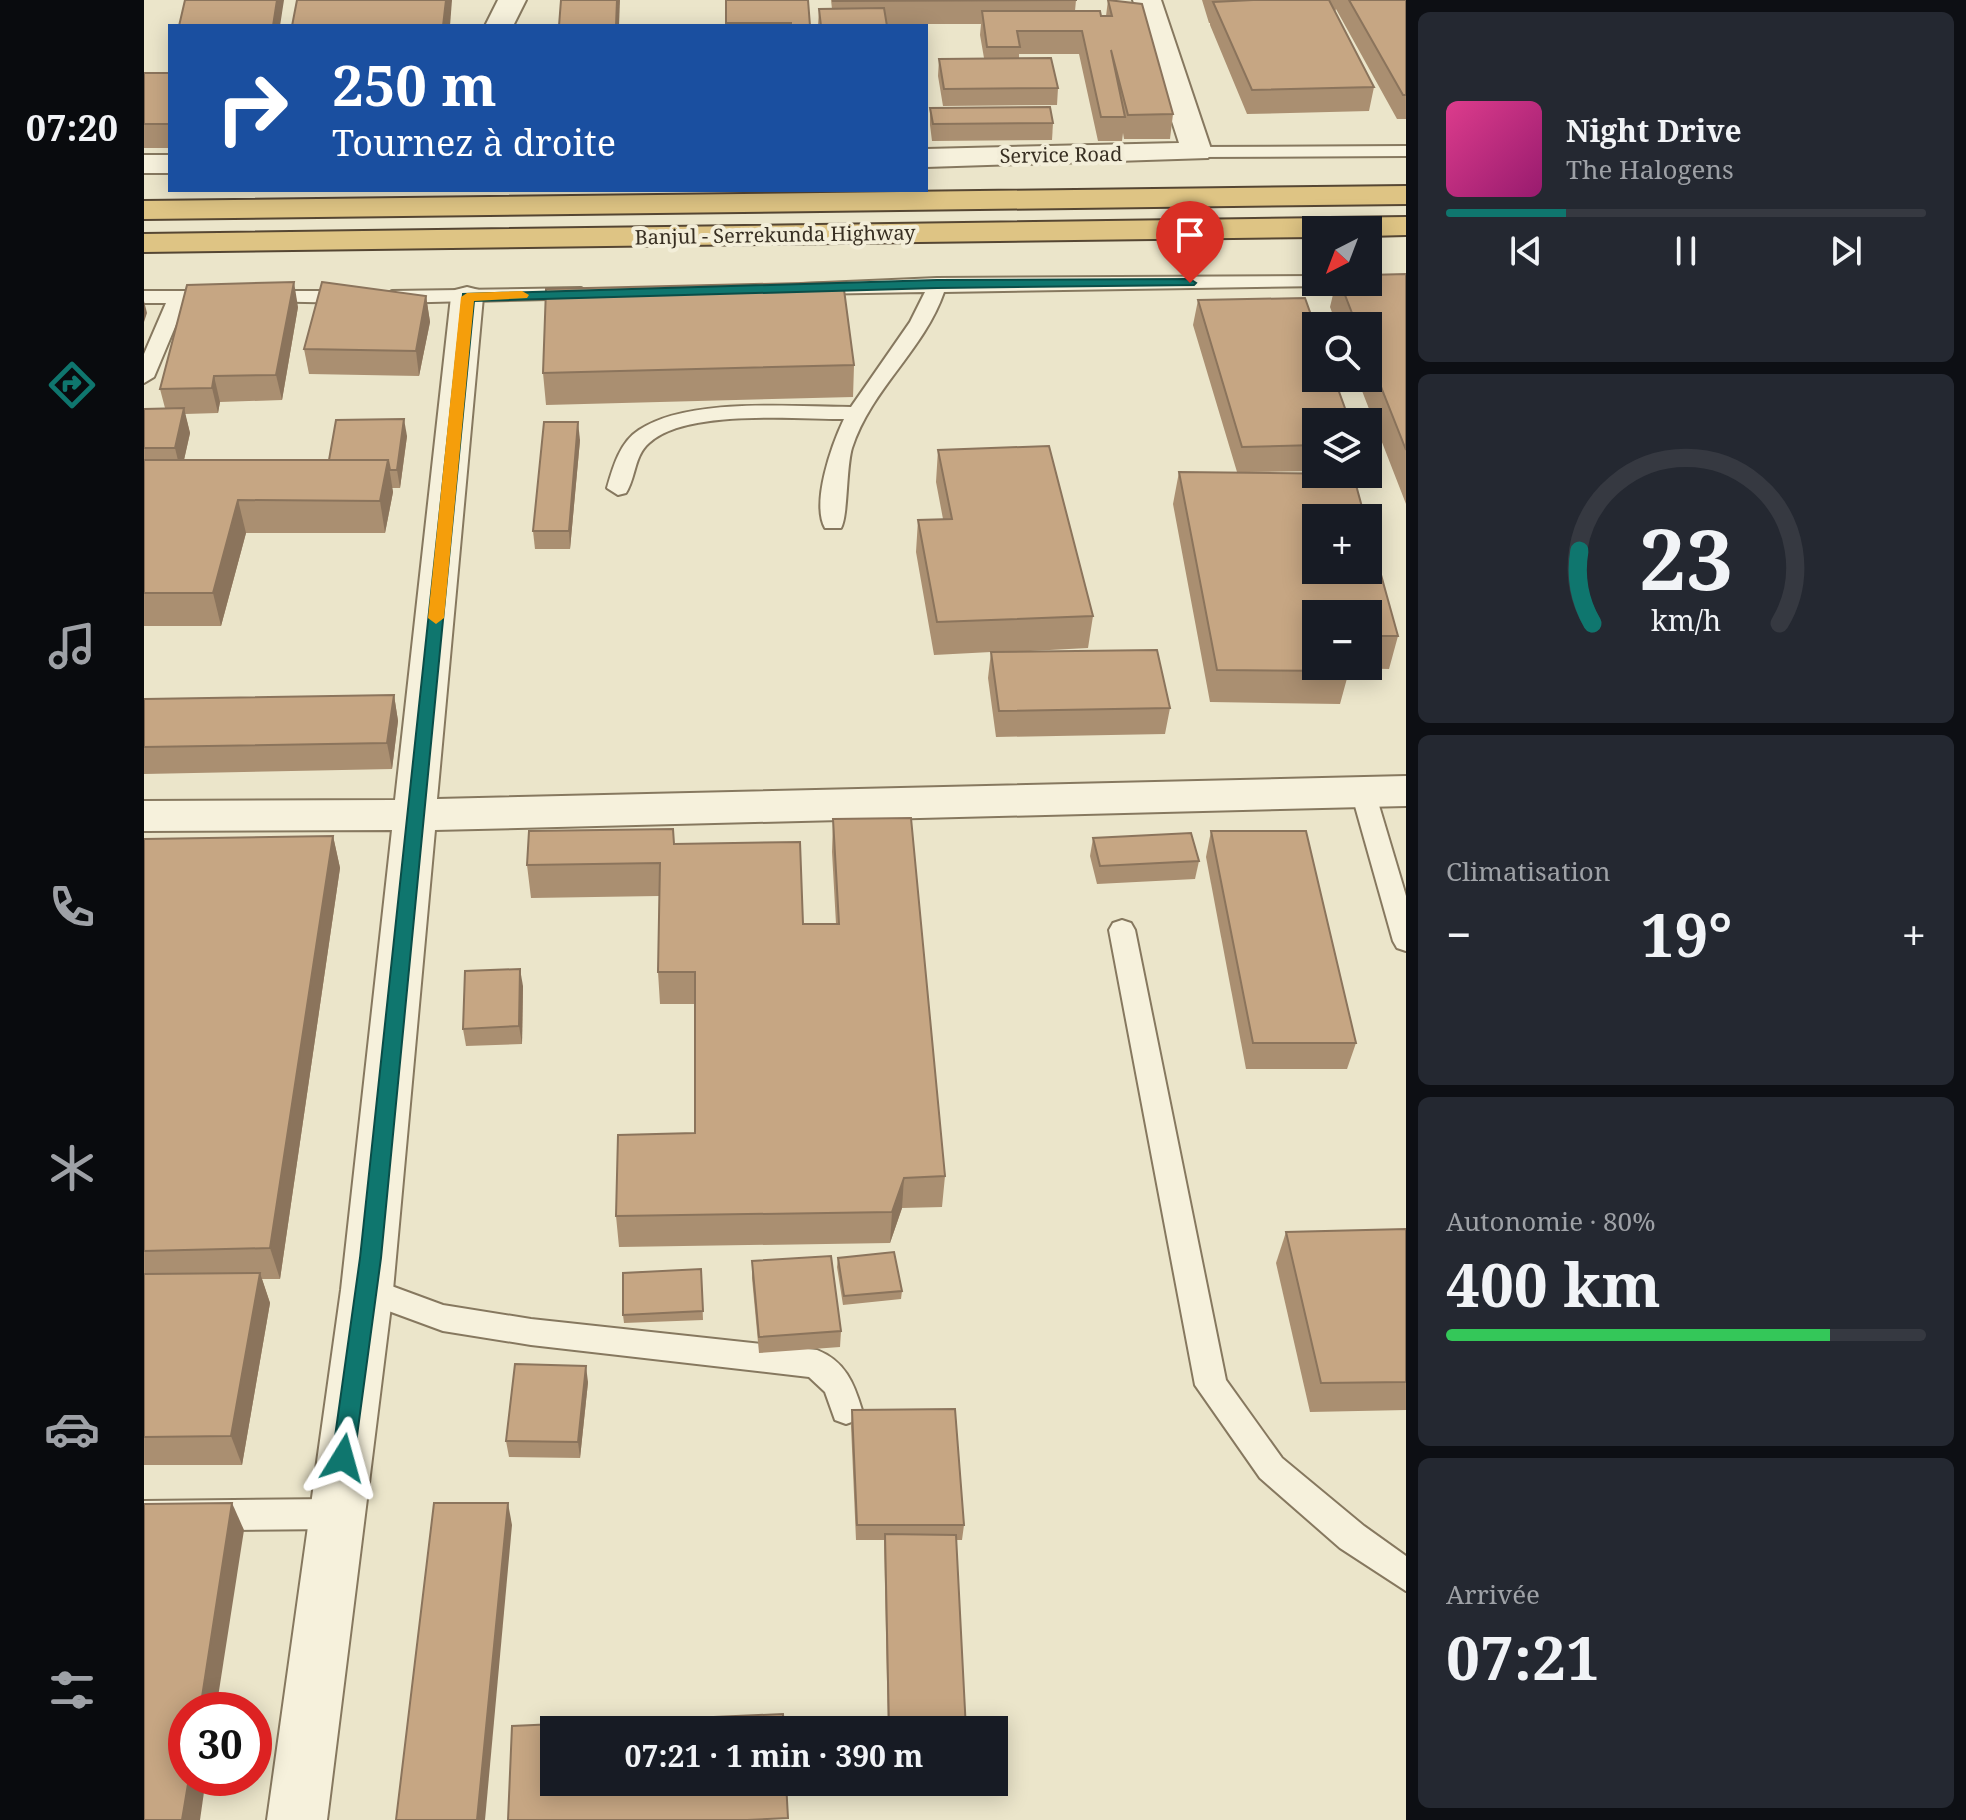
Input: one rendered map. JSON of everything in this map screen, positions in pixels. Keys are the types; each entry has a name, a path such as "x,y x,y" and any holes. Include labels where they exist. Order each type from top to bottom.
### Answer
{"highway":[{"name":"Banjul - Serrekunda Highway","path":"144,210 1406,195"},
{"name":"Banjul - Serrekunda Highway","path":"144,243 1406,226"}],"street":[{"path":"500,24 512,0"},
{"path":"1147,0 1197,152"},
{"name":"Service Road","path":"928,158 1197,152"},
{"path":"144,164 168,164"},
{"path":"297,1820 367,1290 467,297"},
{"path":"144,816 417,815 1406,791"}],"lane":[{"path":"1197,152 1406,151"},
{"path":"780,288 1302,282"},
{"path":"833,523 834,466 857,413 931,306 937,284"},
{"path":"144,297 467,297 608,293"},
{"path":"144,377 178,297"},
{"path":"618,488 625,461 634,446 647,433 665,424 750,415 857,413"},
{"path":"1363,792 1406,941"},
{"path":"1122,930 1211,1385 1271,1468 1352,1537 1406,1575"},
{"path":"367,1290 443,1318 531,1332 817,1364 839,1385 846,1410"},
{"path":"144,1516 335,1514"}],"building":[{"path":"185,0 277,0 273,24 179,24"},
{"path":"297,0 446,0 443,24 292,24"},
{"path":"561,0 617,0 616,24 559,24"},
{"path":"726,0 808,0 810,24 726,23"},
{"path":"833,0 1077,0 833,1"},
{"path":"1108,0 1142,4 1173,114 1128,115 1111,50 1125,117 1101,117 1082,31 1017,31 1020,47 987,47 982,11 1100,11 1101,16 1112,16"},
{"path":"1329,0 1374,87 1252,90 1213,2"},
{"path":"1349,0 1406,0 1406,95 1403,95"},
{"path":"884,8 887,24 821,24 819,9"},
{"path":"726,23 791,23 791,24"},
{"path":"1051,58 1058,88 944,89 939,59"},
{"path":"144,73 168,73 168,124 144,124"},
{"path":"1050,107 1053,123 933,124 930,108"},
{"path":"1406,274 1406,450 1382,389 1382,312 1352,312 1345,296 1382,296 1382,275"},
{"path":"294,282 276,375 214,376 212,388 160,389 187,285"},
{"path":"322,282 426,296 416,351 304,349"},
{"path":"843,282 854,365 543,373 546,289"},
{"path":"1305,298 1310,312 1302,312 1302,392 1339,392 1345,408 1302,408 1302,445 1242,447 1198,300"},
{"path":"184,408 175,448 144,448 144,409"},
{"path":"404,419 397,470 390,470 388,460 329,460 336,420"},
{"path":"544,422 578,422 569,531 533,531"},
{"path":"1049,446 1093,616 937,622 918,520 952,519 938,450"},
{"path":"144,460 388,460 380,501 238,500 213,593 144,593"},
{"path":"1179,472 1302,473 1302,488 1357,488 1361,504 1302,504 1302,584 1382,584 1382,578 1398,636 1382,636 1382,600 1302,600 1302,671 1217,670"},
{"path":"1157,650 1170,708 999,711 991,652"},
{"path":"394,695 387,743 144,747 144,699"},
{"path":"911,818 945,1176 904,1178 892,1212 616,1216 618,1135 695,1133 695,972 658,972 660,863 527,865 529,831 673,829 674,844 800,842 803,924 839,924 833,819"},
{"path":"1211,831 1306,831 1356,1043 1253,1043"},
{"path":"1191,833 1199,861 1100,866 1093,838"},
{"path":"333,836 270,1248 144,1251 144,839"},
{"path":"520,969 519,1026 463,1029 465,971"},
{"path":"1406,1229 1406,1382 1321,1383 1286,1232"},
{"path":"894,1252 902,1291 844,1296 838,1258"},
{"path":"831,1256 841,1331 759,1337 752,1261"},
{"path":"701,1269 703,1311 623,1315 623,1273"},
{"path":"260,1273 231,1436 144,1437 144,1274"},
{"path":"515,1364 586,1366 578,1442 506,1441"},
{"path":"955,1409 964,1525 857,1525 852,1410"},
{"path":"232,1503 203,1692 168,1692 168,1796 186,1796 182,1820 144,1820 144,1504"},
{"path":"434,1503 508,1503 477,1820 396,1820"},
{"path":"885,1534 956,1535 965,1716 889,1716"},
{"path":"783,1714 783,1716 738,1716"},
{"path":"540,1725 540,1796 787,1796 788,1818 508,1820 512,1726"}],"slow traffic":[{"path":"436,618 467,297 522,295"}],"route":[{"path":"343,1458 371,1258 467,297 937,284 1190,283"}]}
